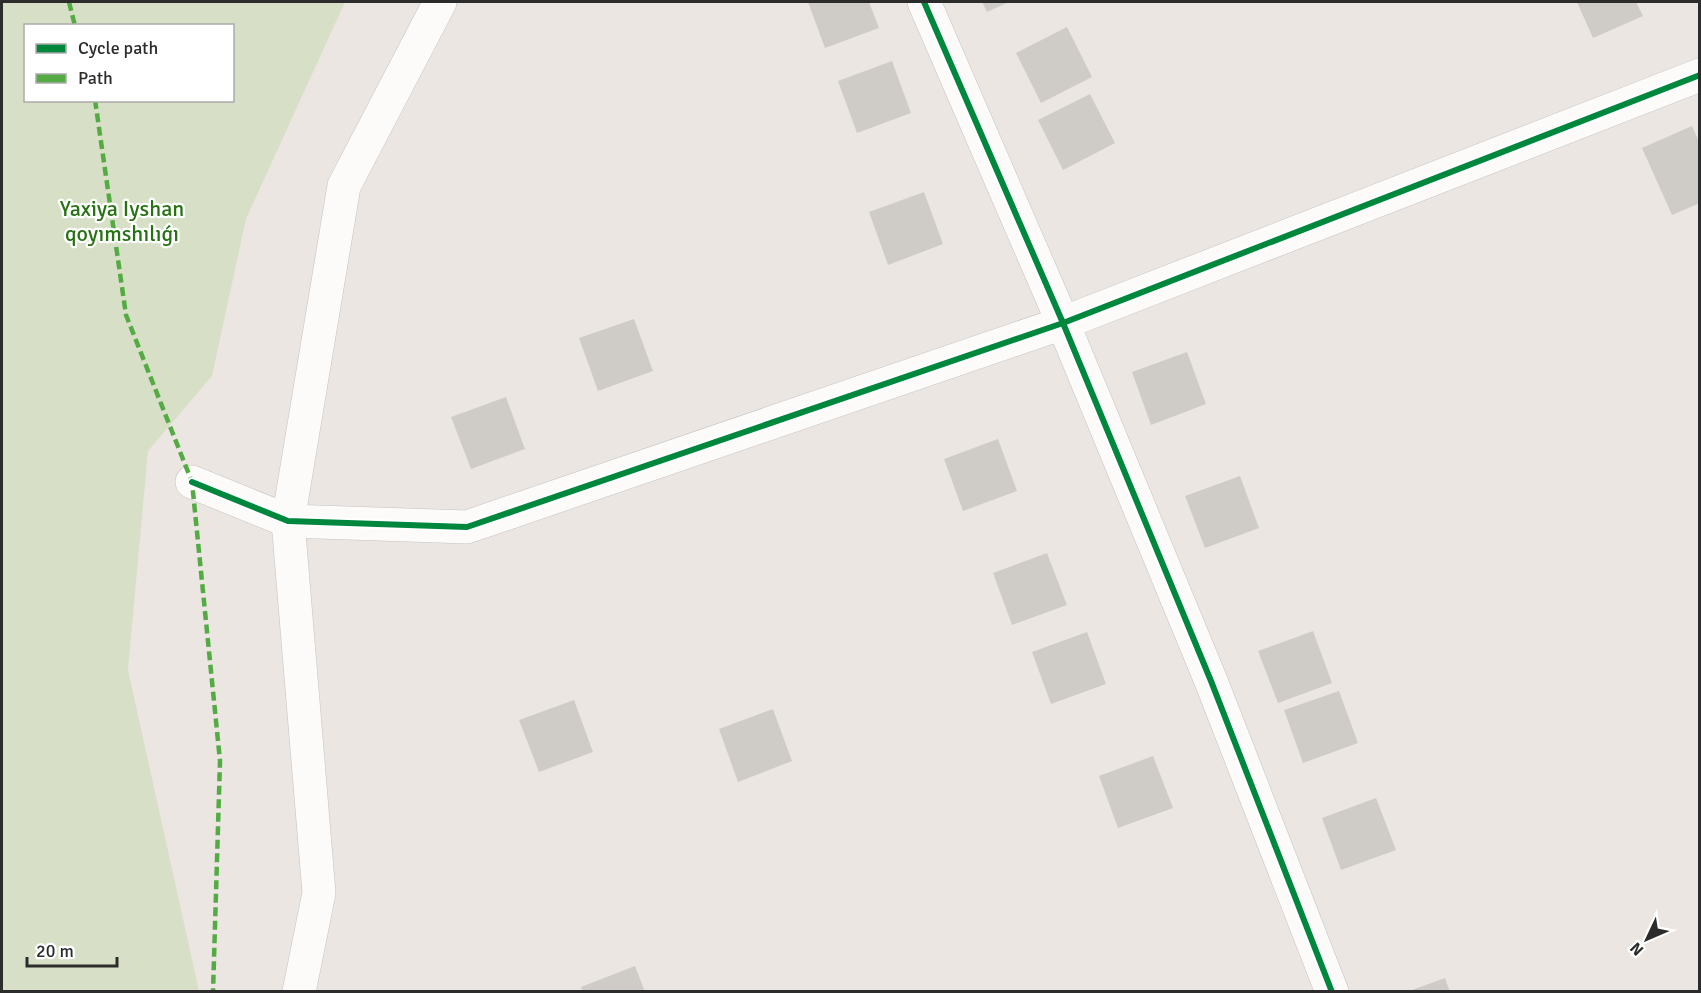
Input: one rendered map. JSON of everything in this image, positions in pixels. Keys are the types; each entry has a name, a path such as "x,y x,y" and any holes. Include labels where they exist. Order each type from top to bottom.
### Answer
{"street":[{"path":"299,992 319,893 288,521 344,186 440,2"},
{"path":"924,2 1063,323 1211,681 1332,992"},
{"path":"192,482 288,521 467,527 1063,323 1700,75"}],"green space":[{"name":"Yaxiya Iyshan qoyımshılıǵı","path":"2,2 345,2 246,219 212,376 148,451 128,670 199,991 2,991"}],"building":[{"path":"808,2 869,2 879,28 825,48"},
{"path":"982,2 1009,2 987,12"},
{"path":"1577,2 1636,2 1643,16 1593,38"},
{"path":"1067,27 1092,77 1041,103 1016,53"},
{"path":"892,61 911,113 857,133 838,81"},
{"path":"1090,94 1115,143 1063,170 1038,120"},
{"path":"1692,126 1700,144 1700,203 1672,215 1642,148"},
{"path":"924,192 943,244 888,265 869,212"},
{"path":"634,319 653,371 598,391 579,338"},
{"path":"1187,352 1206,404 1151,425 1132,372"},
{"path":"506,397 525,449 471,469 451,417"},
{"path":"998,439 1017,491 963,511 944,459"},
{"path":"1240,476 1259,528 1205,548 1185,496"},
{"path":"1047,553 1067,605 1012,625 993,573"},
{"path":"1313,631 1332,683 1278,703 1258,651"},
{"path":"1087,632 1106,684 1051,704 1032,652"},
{"path":"1339,691 1358,743 1303,763 1284,710"},
{"path":"574,700 593,752 539,772 519,720"},
{"path":"773,709 792,761 738,782 719,729"},
{"path":"1153,756 1173,808 1118,828 1099,776"},
{"path":"1376,798 1396,850 1341,870 1322,818"},
{"path":"635,966 645,992 583,992 581,987"},
{"path":"1445,978 1450,992 1409,992 1409,991"}],"marked path":[{"path":"69,2 74,24"},
{"path":"95,102 126,315 192,482 220,761 213,992"}],"cycle path":[{"path":"924,2 1063,323 1211,681 1332,992"},
{"path":"192,482 288,521 467,527 1063,323 1700,75"}]}
